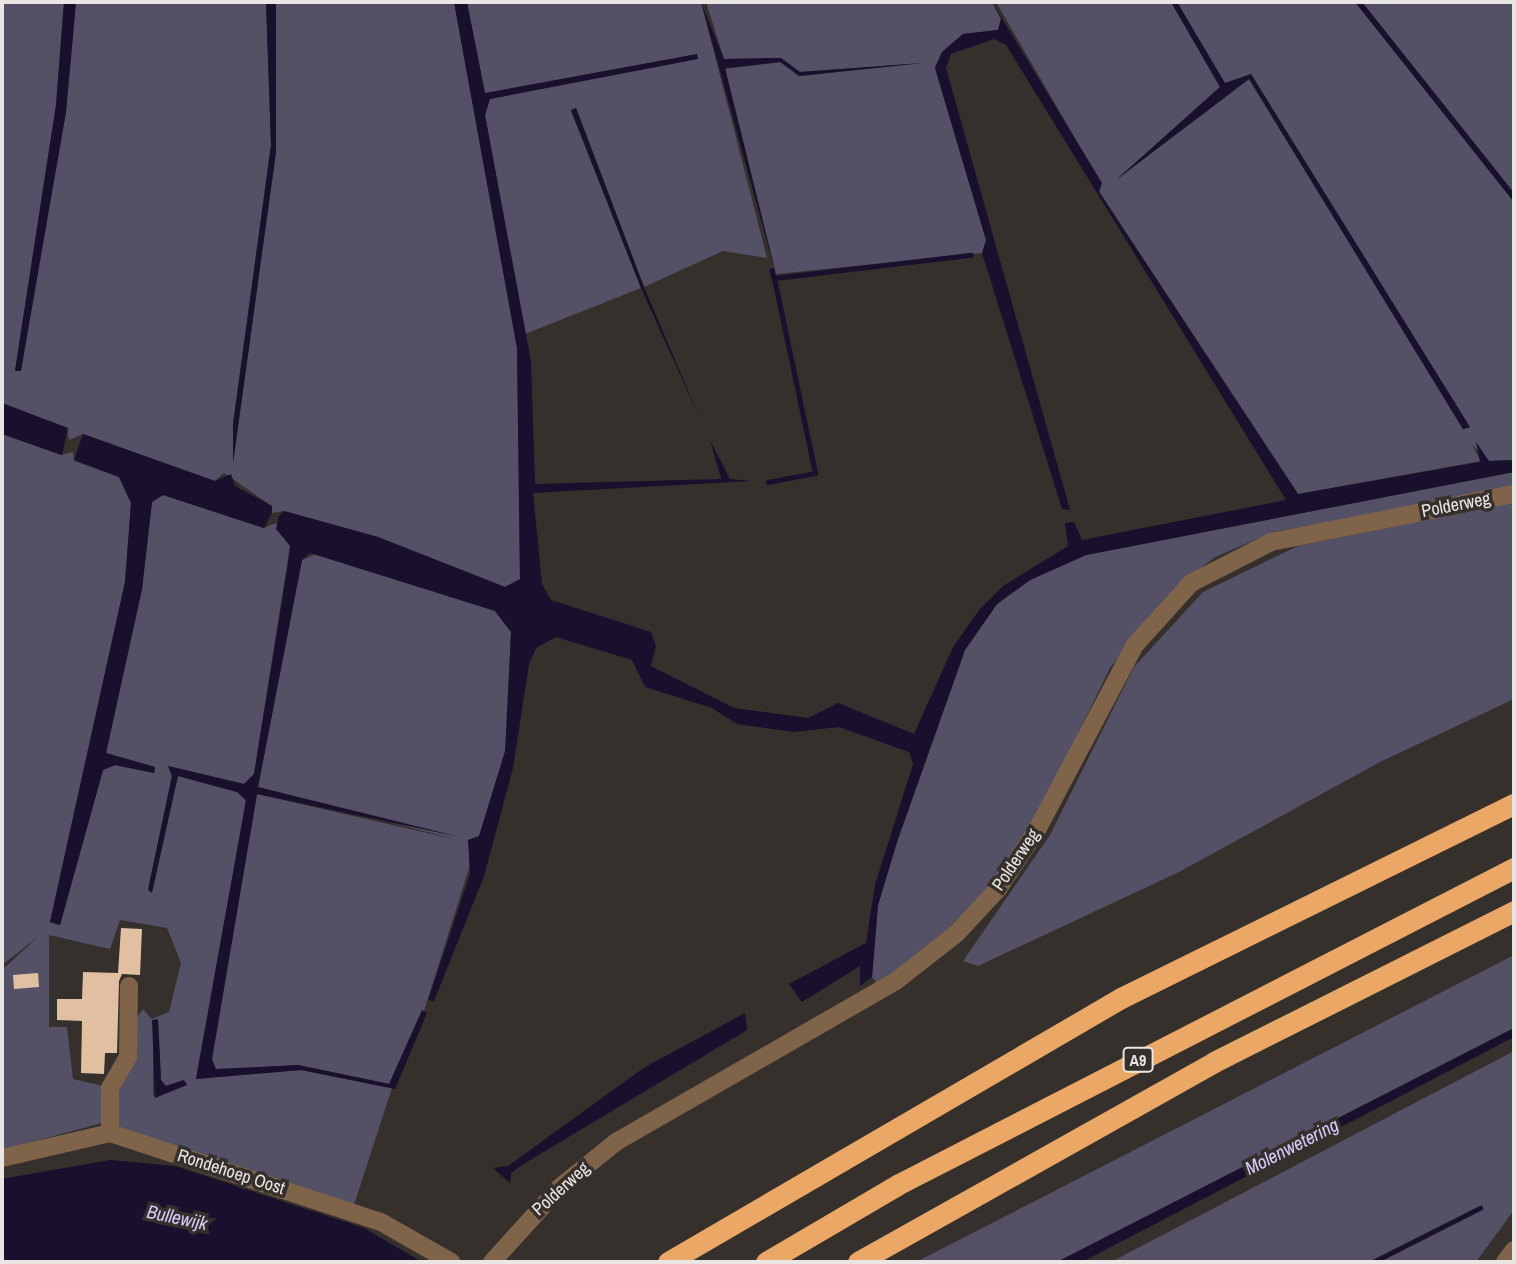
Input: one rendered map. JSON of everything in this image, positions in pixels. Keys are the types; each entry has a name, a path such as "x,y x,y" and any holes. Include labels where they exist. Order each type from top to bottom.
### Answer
{"highway":[{"path":"668,1262 1121,998 1514,804"},
{"name":"A9","path":"766,1262 897,1185 1514,868"},
{"name":"A9","path":"858,1262 1214,1062 1514,911"}],"street":[{"name":"Polderweg","path":"492,1262 559,1188 616,1142 896,981 956,934 998,889 1038,828 1135,646 1191,583 1271,542 1514,494"},
{"path":"2,1158 110,1133 110,1088 128,1057 129,986"},
{"name":"Rondehoep Oost","path":"110,1133 381,1222 451,1262"},
{"path":"1505,1262 1514,1250"}],"shaded area":[{"path":"2,2 64,2 56,105 15,370 20,371 66,112 76,2 266,2 271,145 233,424 233,463 276,152 276,2 454,2 517,348 520,579 505,587 378,537 284,511 272,513 272,506 224,473 215,481 83,434 69,440 67,428 2,403"},
{"path":"467,2 701,2 767,258 723,251 644,287 576,108 571,111 641,288 525,334 485,115 490,99 698,54 485,94"},
{"path":"706,2 992,2 1001,19 998,30 963,34 942,52 935,68 986,240 982,253 776,274 725,69 781,62 800,76 922,63 800,72 781,58 724,59"},
{"path":"996,2 1171,2 1220,87 1116,180 1249,79 1463,429 1469,428 1251,74 1225,84 1177,2 1355,2 1514,202 1514,460 1489,461 1472,445 1481,461 1298,494 1099,191 1101,183"},
{"path":"1362,2 1514,2 1514,193"},
{"path":"2,434 61,455 73,452 74,461 119,477 131,503 125,582 50,922 60,925 103,770 115,765 154,773 155,767 106,753 142,589 152,502 163,495 264,528 276,523 290,546 254,774 244,784 168,766 172,776 148,889 178,776 237,792 246,801 196,1079 301,1070 392,1088 354,1205 102,1123 2,1150 2,970 38,937 2,965","holes":["120,920 167,928 181,963 169,1012 152,1019 143,1009 133,1023 104,1103 103,1086 73,1079 67,1027 49,1027 49,935 110,949","153,1020 158,1020 161,1080 165,1086 184,1080 153,1096"]},
{"path":"1514,472 1514,488 1274,532 1215,557 1173,590 1110,668 1047,797 994,882 936,941 878,984 872,977 878,905 897,842 965,650 997,604 1030,580 1086,555"},
{"path":"1514,502 1514,699 1382,761 1179,872 978,966 963,961 1050,835 1134,667 1203,592 1298,546"},
{"path":"320,552 495,611 511,632 506,751 424,1011 390,1084 298,1065 215,1070 212,1059 257,794 458,840 258,787 302,560"},
{"path":"1514,955 1514,1028 1057,1262 916,1262"},
{"path":"1514,1051 1514,1210 1476,1262 1111,1262"}],"water":[{"path":"64,2 76,2 66,112 21,371 15,371 56,105"},
{"path":"266,2 276,2 276,152 233,463 233,424 271,145"},
{"path":"454,2 467,2 485,93 697,54 698,59 490,99 485,115 531,361 535,484 721,479 710,440 730,479 751,481 533,493 542,584 551,600 651,632 656,646 651,666 734,708 808,718 838,703 914,734 953,647 980,609 1003,586 1068,546 1065,523 1074,522 1082,540 1286,500 1006,45 994,39 951,54 946,68 1070,510 1062,509 982,253 986,240 935,68 942,52 963,34 998,30 1001,19 992,2 1102,183 1099,192 1298,494 1480,462 1476,442 1489,461 1514,460 1514,472 1086,555 1030,580 997,604 965,650 897,842 878,905 872,977 860,986 860,966 802,1002 789,984 866,943 875,885 913,764 909,752 839,727 794,732 737,724 712,708 645,687 632,660 556,637 536,648 529,664 513,768 484,876 434,1001 428,1000 470,874 468,840 479,836 505,751 511,632 495,611 310,553 302,560 258,787 460,837 257,794 212,1059 216,1069 298,1065 389,1084 422,1010 427,1013 395,1089 301,1070 196,1079 246,800 237,792 178,776 152,893 148,890 172,776 168,766 244,784 254,774 289,557 290,546 276,529 279,516 284,511 378,537 505,587 520,579 517,348"},
{"path":"701,2 724,59 781,58 800,72 923,63 799,76 780,62 725,68 776,274"},
{"path":"1171,2 1177,2 1225,83 1251,74 1470,427 1463,429 1249,79 1116,180 1220,87"},
{"path":"1355,2 1362,2 1514,193 1514,202"},
{"path":"576,108 644,287 701,421 641,288 571,110"},
{"path":"2,403 68,428 62,455 2,434"},
{"path":"83,434 215,481 231,474 235,486 272,506 272,513 264,528 163,495 152,502 142,589 106,753 155,767 154,773 115,765 103,770 60,925 50,922 125,582 131,503 119,477 74,460"},
{"path":"745,1013 747,1030 525,1163 511,1173 510,1183 493,1168 508,1166 645,1067"},
{"path":"158,1019 161,1080 166,1086 184,1080 187,1085 155,1098 152,1020"},
{"name":"Molenwetering","path":"1514,1028 1514,1037 1082,1262 1057,1262"},
{"name":"Bullewijk","path":"110,1160 175,1166 364,1228 422,1262 2,1262 2,1179"}],"building":[{"path":"121,928 142,929 140,975 122,974 119,981 117,1053 105,1053 104,1074 81,1073 82,1021 57,1020 57,999 82,999 83,972 118,973"},
{"path":"38,973 39,987 14,989 13,975"}],"waterway":[{"path":"772,270 774,278 971,255"},
{"path":"768,482 815,473 774,278"},
{"path":"1373,1262 1480,1208"}]}
